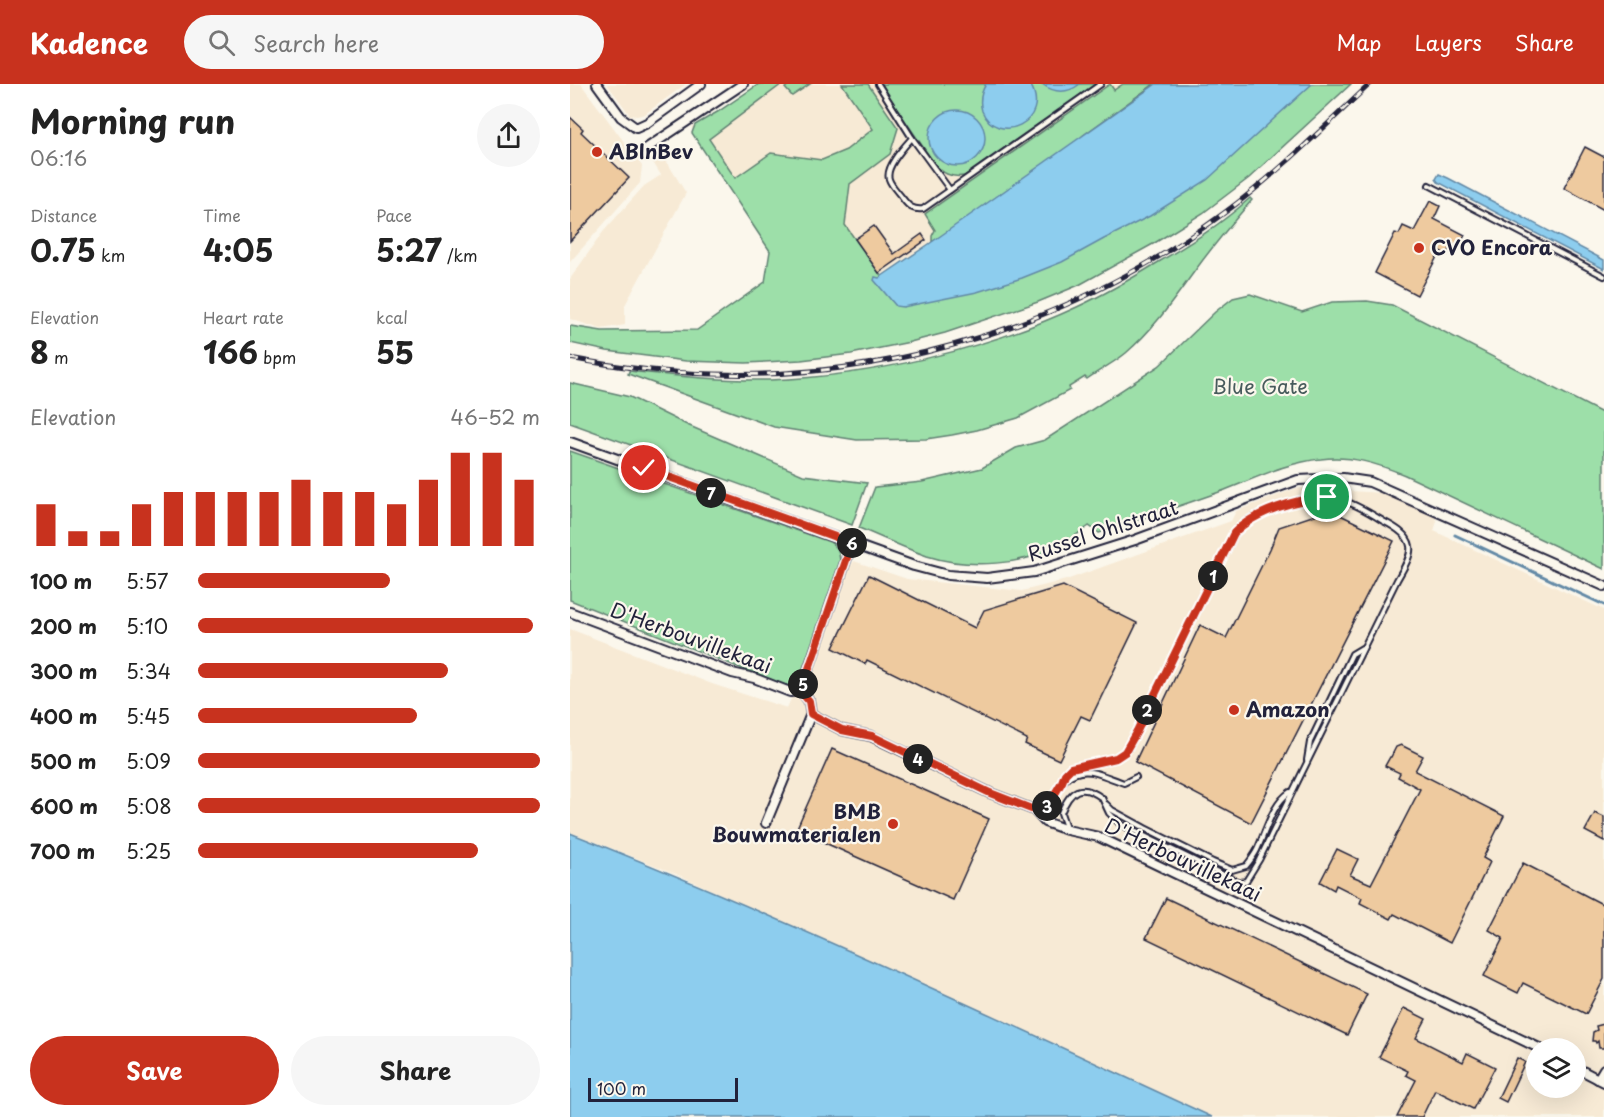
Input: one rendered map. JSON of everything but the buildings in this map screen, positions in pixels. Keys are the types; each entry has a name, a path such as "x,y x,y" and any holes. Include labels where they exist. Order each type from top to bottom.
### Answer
{"street":[{"path":"597,84 621,117 636,128 647,123 701,84"},
{"path":"647,148 743,84"},
{"name":"Russel Ohlstraat","path":"570,442 914,566 948,575 987,578 1034,572 1135,540 1298,480 1343,478 1370,482 1604,586"},
{"path":"766,823 811,714 809,701 801,692 852,543"},
{"name":"D'Herbouvillekaai","path":"570,612 732,673 754,678 790,692 801,692"},
{"name":"D'Herbouvillekaai","path":"811,714 842,730 872,736 990,793 1034,810 1045,822 1067,830 1099,837 1526,1042"},
{"path":"1586,1072 1601,1080 1604,1068"}],"lane":[{"path":"878,84 912,138 950,190"},
{"path":"912,138 892,164 888,174 889,182 909,207 917,210 924,209 1101,84"},
{"path":"1430,185 1604,276"},
{"path":"1041,817 1065,774 1071,768 1116,758 1125,752 1234,533 1243,524 1309,498 1327,497 1342,500 1380,519 1397,529 1407,539 1410,547 1407,560 1246,881 1239,882 1120,824 1109,813 1102,798"},
{"path":"1062,782 1070,775 1084,772 1095,773 1124,783 1136,777"},
{"path":"1067,830 1061,813 1070,795 1077,790 1091,790 1112,810 1232,870 1246,867 1256,852 1282,798 1292,791"}],"shaded area":[{"path":"570,84 581,84 642,166 640,183 570,262"},
{"path":"607,84 686,84 645,114 637,116 630,115"},
{"path":"759,84 1340,84 828,333 691,127"},
{"path":"659,149 686,193 625,305 625,325 601,329 570,319 570,279 603,232 644,186 661,175 649,156"},
{"path":"1297,488 1384,493 1435,516 1437,521 1434,531 1604,610 1604,1117 1214,1117 674,873 570,832 570,629 712,684 787,708 847,572 854,561 907,579 1022,591 1066,580 1231,521 1236,511"}],"green space":[{"path":"759,84 782,84 709,139 735,178 771,153 822,160 846,150 873,129 842,84 868,84 898,128 890,154 850,184 845,225 879,273 901,297 1294,84 1351,84 1249,178 1203,213 1153,244 1079,285 1038,302 945,333 851,354 746,363 686,361 607,351 570,343 570,326 602,331 697,330 765,282 770,251 692,133 695,125"},
{"path":"790,84 810,84 792,96 785,88"},
{"path":"880,84 1095,84 964,176 955,176 940,170 934,163"},
{"path":"1110,84 1114,90 1123,84 1154,84 1082,136 1156,84 1184,84 932,242 935,230 925,214"},
{"path":"1250,198 1252,200 1215,244 1162,315 1126,353 1087,379 1085,377 1069,387 1070,390 1018,418 977,430 926,439 857,440 774,427 628,374 629,371 700,378 752,380 809,377 888,366 966,348 1042,322 1108,292 1193,241 1228,217"},
{"name":"Blue Gate","path":"1250,294 1302,312 1332,302 1367,301 1392,305 1604,414 1604,569 1405,475 1374,464 1343,458 1309,461 1284,467 1225,490 1099,533 1089,526 1069,540 1047,551 1014,561 978,564 943,560 918,553 859,528 875,487 922,482 982,468 1016,448 1045,440 1159,366 1215,312 1233,298"},
{"path":"570,383 630,397 685,424 803,475 867,483 852,525 570,423"},
{"path":"570,451 830,542 835,546 839,552 840,561 801,677 794,685 778,683 570,600"}],"water":[{"path":"986,84 1030,84 1035,97 1034,109 1029,118 1020,125 1010,128 999,127 989,122 982,111 981,104"},
{"path":"1042,84 1080,84 1061,91"},
{"path":"1156,84 1312,84 1207,180 1150,216 1062,262 977,292 903,307 896,306 874,280 875,277 879,278 929,244"},
{"path":"952,110 962,110 977,118 983,127 985,138 983,149 977,158 962,166 952,166 941,161 934,154 929,143 929,133 934,122 941,115"},
{"path":"1439,174 1604,260 1604,269 1438,182 1436,179"},
{"path":"570,833 813,935 1212,1117 570,1117"}],"waterway":[{"path":"1455,535 1604,605"}],"railway":[{"path":"570,358 624,367 678,372 782,373 850,367 917,354 982,336 1046,313 1108,285 1168,251 1224,213 1262,183 1370,84"}],"place":[{"name":"ABInBev","path":"597,152"},
{"name":"CVO Encora","path":"1419,248"},
{"name":"Amazon","path":"1234,710"},
{"name":"BMB Bouwmaterialen","path":"893,824"}],"route":[{"path":"644,468 852,543 801,692 809,701 811,714 842,730 872,736 990,793 1034,810 1041,817 1065,774 1071,768 1116,758 1125,752 1234,533 1254,518 1287,505 1309,498 1327,497"}]}
